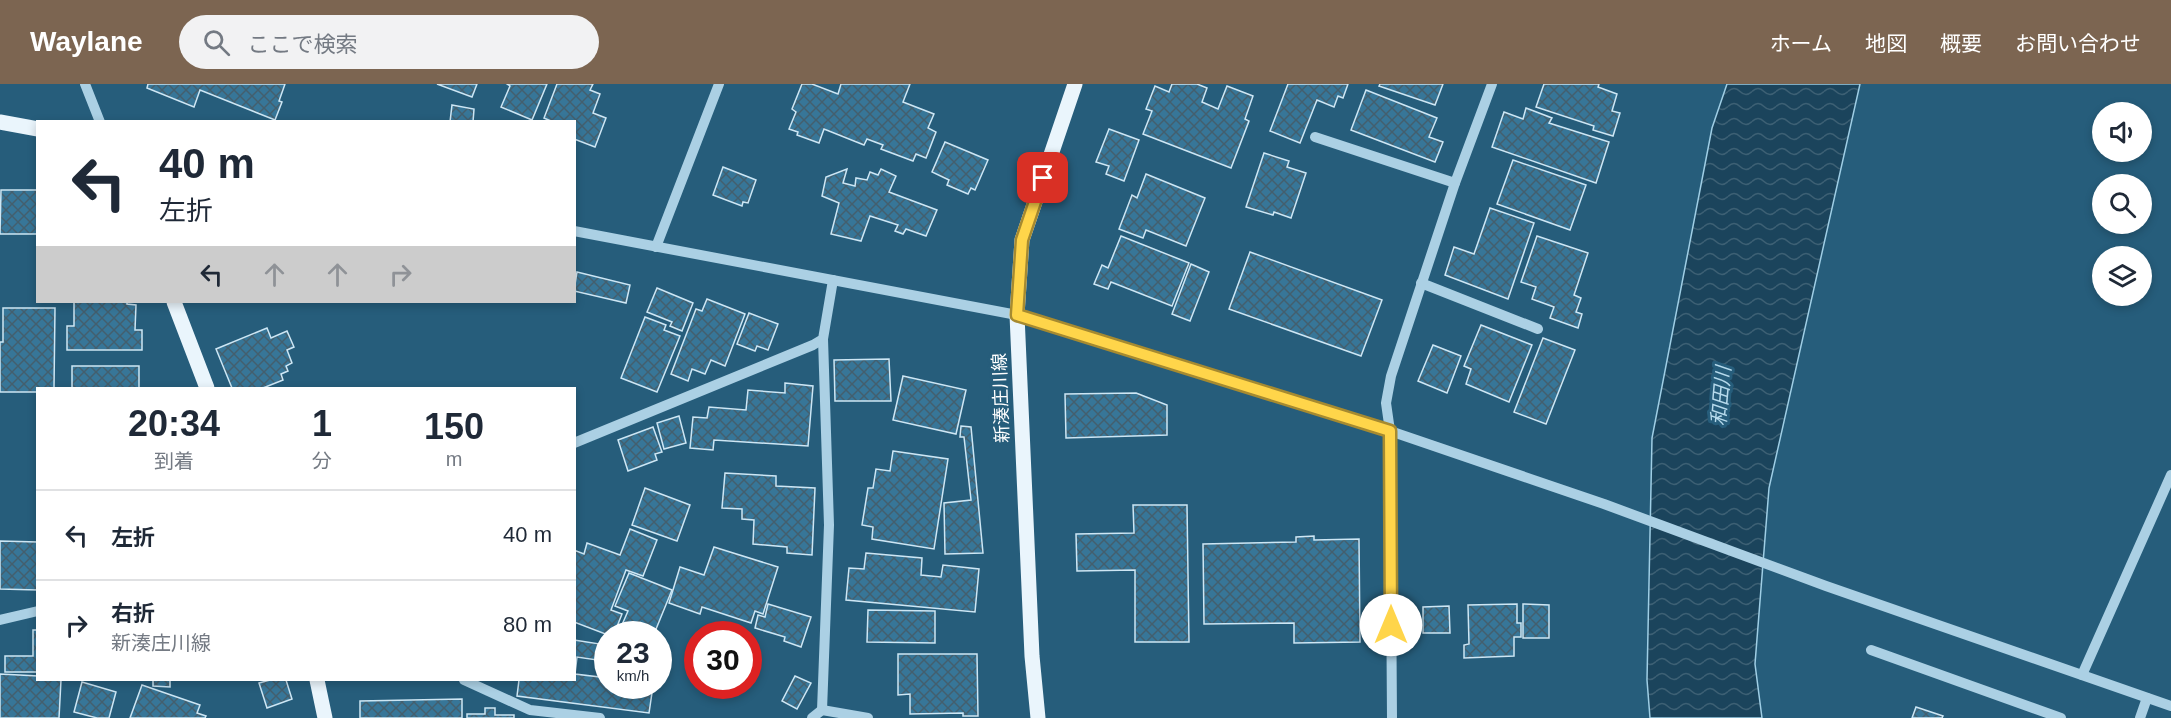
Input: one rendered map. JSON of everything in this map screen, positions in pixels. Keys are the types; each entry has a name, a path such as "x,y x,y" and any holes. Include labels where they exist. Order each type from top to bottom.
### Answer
{"main road":[{"name":"新湊庄川線","path":"1038,718 1032,656 1017,315 1022,240 1075,84"},
{"path":"0,122 36,129"},
{"path":"174,303 207,387"},
{"path":"317,681 325,718"}],"street":[{"path":"85,84 99,120"},
{"path":"1392,718 1390,431 1386,403 1391,376 1421,283 1492,84"},
{"path":"656,247 716,85"},
{"path":"1315,137 1455,183"},
{"path":"576,231 1017,315 1390,431 1604,504 1826,586 2171,706"},
{"path":"822,710 829,525 823,339 833,280"},
{"path":"1421,283 1538,329"},
{"path":"576,442 823,339"},
{"path":"2082,675 2171,475"},
{"path":"0,620 36,611"},
{"path":"1871,650 2061,718"},
{"path":"466,681 530,714 600,718"},
{"path":"2140,718 2147,698"},
{"path":"812,718 822,710 868,718"}],"water":[{"name":"和田川","path":"1727,84 1860,84 1769,488 1755,664 1762,718 1650,718 1647,680 1652,438 1712,128"}],"building":[{"path":"148,84 285,84 279,101 282,102 275,120 200,90 194,107 147,88"},
{"path":"437,84 477,84 472,97"},
{"path":"507,84 547,84 532,120 501,107 510,86"},
{"path":"557,84 593,84 590,90 600,94 593,113 606,118 595,147 576,140 576,120 544,118"},
{"path":"802,84 812,84 838,94 841,84 910,84 903,102 934,114 928,128 936,132 926,158 916,154 913,161 881,149 883,145 867,139 864,145 824,129 819,143 797,135 798,132 789,129 796,112 792,109"},
{"path":"1172,84 1197,84 1207,88 1202,102 1218,109 1227,86 1253,96 1245,119 1249,121 1231,168 1143,134 1152,111 1146,109 1155,86 1169,92"},
{"path":"1288,84 1348,84 1343,98 1338,96 1334,107 1317,100 1300,143 1270,131"},
{"path":"1380,84 1443,84 1435,105 1379,86"},
{"path":"1544,84 1599,84 1598,87 1617,94 1612,111 1620,113 1613,136 1593,130 1594,126 1536,107"},
{"path":"1366,90 1437,118 1429,137 1443,142 1435,162 1351,130"},
{"path":"452,105 474,109 473,120 450,120"},
{"path":"1526,108 1552,118 1549,123 1609,142 1596,183 1492,147 1504,112 1523,119"},
{"path":"1109,129 1139,140 1124,181 1106,174 1109,166 1096,162"},
{"path":"945,142 988,160 975,190 971,188 968,194 947,185 949,180 932,172"},
{"path":"1264,153 1289,161 1287,167 1306,173 1291,218 1246,207"},
{"path":"1513,160 1586,185 1570,230 1497,204"},
{"path":"723,167 756,180 748,203 743,202 742,206 713,195"},
{"path":"847,169 843,183 855,186 856,178 867,180 870,172 878,175 881,169 896,176 889,192 937,210 926,236 906,229 903,234 895,231 898,225 870,216 861,241 831,234 839,203 822,196 826,177"},
{"path":"1146,174 1205,198 1186,246 1146,230 1143,238 1119,229 1132,195 1137,198"},
{"path":"1,190 36,190 36,234 0,234"},
{"path":"1490,208 1534,223 1508,299 1445,275 1454,247 1474,254"},
{"path":"1121,236 1189,263 1172,306 1111,282 1108,289 1094,284 1102,265 1108,268"},
{"path":"1537,236 1588,253 1574,295 1581,298 1576,312 1582,314 1578,328 1550,318 1554,307 1532,299 1536,287 1521,282"},
{"path":"1250,252 1382,300 1361,356 1229,309"},
{"path":"1191,264 1209,272 1190,321 1172,314"},
{"path":"577,272 630,285 626,303 576,291"},
{"path":"657,288 693,303 682,331 670,326 672,322 647,312"},
{"path":"707,299 745,314 725,366 711,360 705,374 692,369 688,381 671,374 696,309 702,311"},
{"path":"74,303 136,305 135,330 142,330 142,350 67,350 67,326 74,326"},
{"path":"3,308 55,308 54,387 36,387 36,392 0,392 0,342 3,342"},
{"path":"749,313 778,324 768,350 757,346 755,351 737,344"},
{"path":"645,317 666,325 664,330 680,336 657,392 621,378"},
{"path":"1481,325 1532,345 1509,402 1466,384 1471,369 1464,366"},
{"path":"267,328 271,338 287,331 294,347 287,350 292,363 286,366 288,371 281,374 283,380 266,387 232,387 216,349"},
{"path":"1543,338 1575,350 1546,424 1514,412"},
{"path":"1433,345 1461,356 1447,393 1418,381"},
{"path":"889,359 891,401 835,401 834,360"},
{"path":"72,366 139,366 139,387 72,387"},
{"path":"903,376 966,390 956,434 893,420"},
{"path":"785,383 813,386 808,446 714,440 713,450 690,448 693,417 707,418 709,407 746,410 748,390 785,393"},
{"path":"1136,393 1167,405 1167,435 1066,438 1065,394"},
{"path":"679,416 686,443 664,449 657,423"},
{"path":"961,426 971,427 983,553 945,554 944,503 971,500 964,437 960,437"},
{"path":"653,427 662,452 655,454 657,460 628,471 618,440"},
{"path":"893,451 948,459 934,549 872,539 873,527 862,525 868,488 873,488 876,469 890,471"},
{"path":"725,473 776,476 776,486 815,488 812,555 787,553 787,547 753,544 754,520 742,519 742,509 722,508"},
{"path":"645,488 690,505 677,541 632,525"},
{"path":"1133,505 1187,505 1189,642 1135,642 1135,570 1077,571 1076,534 1134,533"},
{"path":"630,529 657,540 643,576 626,570 611,610 622,614 619,621 594,621 594,630 576,623 576,551 584,554 587,543 620,555"},
{"path":"1314,536 1314,540 1359,539 1360,642 1294,643 1294,623 1204,624 1203,544 1296,542 1296,537"},
{"path":"0,541 36,542 36,590 0,589"},
{"path":"714,547 778,567 763,614 755,611 752,621 745,621 702,607 700,614 669,603 680,567 704,575"},
{"path":"866,553 922,558 921,575 941,577 943,565 979,569 975,612 846,600 849,568 864,569"},
{"path":"629,573 672,590 659,621 624,621 628,611 615,606"},
{"path":"768,604 811,617 801,647 784,641 785,637 762,630 762,621 757,621 758,615 765,617"},
{"path":"1517,604 1517,623 1521,623 1521,637 1514,637 1514,656 1464,658 1464,645 1469,644 1468,605"},
{"path":"1523,604 1549,605 1549,638 1523,638"},
{"path":"1449,606 1450,633 1423,633 1423,607"},
{"path":"868,610 935,611 935,643 867,642"},
{"path":"33,630 36,630 36,672 5,672 5,656 33,656"},
{"path":"576,640 594,643 594,660 577,657 576,666"},
{"path":"898,654 977,654 978,716 963,716 963,713 910,714 910,694 898,695"},
{"path":"0,674 36,676 36,681 61,681 59,718 0,718"},
{"path":"576,674 594,676 594,699 651,699 649,713 517,696 519,681 576,681"},
{"path":"795,676 811,683 797,709 782,701"},
{"path":"153,681 170,681 170,687 153,686"},
{"path":"286,681 292,699 267,708 259,683"},
{"path":"82,682 116,692 109,718 97,718 74,712"},
{"path":"142,685 200,705 197,713 206,716 205,718 130,718"},
{"path":"462,699 462,718 360,718 360,701"},
{"path":"1916,707 1943,716 1942,718 1912,718"},
{"path":"485,708 495,708 495,715 514,715 514,718 467,718 467,714 485,714"}],"route":[{"path":"1043,178 1022,240 1017,315 1390,431 1391,625"}]}
